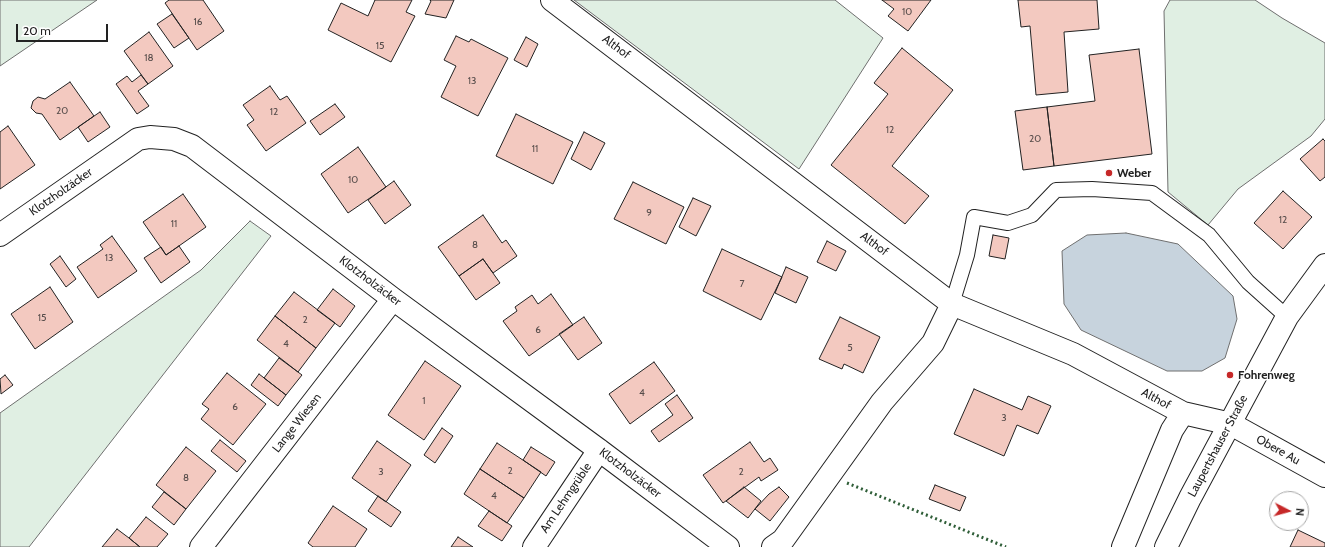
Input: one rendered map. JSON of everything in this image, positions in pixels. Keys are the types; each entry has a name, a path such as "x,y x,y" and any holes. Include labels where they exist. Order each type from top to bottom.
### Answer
{"street":[{"name":"Althof","path":"552,0 952,304 1073,354 1183,413 1231,424"},
{"name":"Klotzholzäcker","path":"0,235 138,139 150,137 174,139 192,146 207,155 393,299 599,450 728,547"},
{"name":"Laupertshauser Straße","path":"1166,547 1190,498 1287,317 1325,265"},
{"name":"Lange Wiesen","path":"201,547 393,299"},
{"path":"773,547 783,540 882,402 933,343 952,304"},
{"path":"1123,547 1172,430 1183,413"},
{"name":"Obere Au","path":"1231,424 1325,476"},
{"name":"Am Lehmgrüble","path":"534,547 599,450"}],"lane":[{"path":"952,304 967,255 974,217 1008,223 1032,215 1056,190 1092,189 1152,193 1209,235 1248,282 1287,317"}],"green space":[{"path":"0,0 97,0 0,66"},
{"path":"574,0 835,0 883,38 799,169"},
{"path":"1170,0 1255,0 1282,18 1325,43 1325,119 1311,136 1238,189 1208,225 1168,192 1164,11"},
{"path":"250,221 271,236 29,547 0,547 0,413 201,270"}],"shaded area":[{"path":"1126,233 1178,244 1233,296 1237,319 1225,358 1202,371 1167,371 1081,330 1064,304 1062,251 1087,235"}],"building":[{"path":"169,0 203,0 224,31 197,50 165,3"},
{"path":"375,0 412,0 406,12 415,16 391,62 328,30 341,3 368,16"},
{"path":"430,0 454,0 446,18 425,14 431,1"},
{"path":"882,0 931,0 908,31 888,16 894,9"},
{"path":"1018,0 1097,0 1099,29 1064,32 1068,92 1036,95 1030,26 1021,27"},
{"path":"172,14 189,38 174,48 157,24"},
{"path":"149,32 173,66 148,84 124,51"},
{"path":"456,36 469,42 471,39 508,58 478,116 441,97 456,66 444,60"},
{"path":"526,37 538,44 527,67 514,60"},
{"path":"902,48 953,90 892,166 929,196 905,224 831,165 888,94 874,83"},
{"path":"1139,49 1152,154 1054,166 1047,107 1095,101 1089,55"},
{"path":"141,75 148,84 138,91 149,106 137,114 116,84 127,76 132,82"},
{"path":"70,82 94,116 60,140 42,114 36,113 31,108 33,101 38,97 45,99"},
{"path":"270,86 280,100 287,96 306,123 266,151 247,125 254,120 243,105"},
{"path":"335,104 345,117 320,135 310,121"},
{"path":"1047,107 1054,166 1023,170 1015,111"},
{"path":"100,112 110,127 88,142 78,127"},
{"path":"516,114 573,142 553,184 496,156"},
{"path":"8,126 35,165 0,189 0,132"},
{"path":"584,132 605,143 591,170 571,159"},
{"path":"1323,139 1325,141 1325,177 1320,181 1300,159"},
{"path":"358,147 386,187 348,213 321,174"},
{"path":"394,181 411,205 385,224 368,200"},
{"path":"633,182 684,207 666,244 614,219"},
{"path":"1283,191 1312,217 1283,249 1254,223"},
{"path":"183,194 206,227 166,255 143,222"},
{"path":"693,198 711,206 696,236 679,227"},
{"path":"483,215 502,243 506,240 517,256 493,273 483,259 459,276 438,247"},
{"path":"993,235 1009,238 1005,259 989,256"},
{"path":"112,236 137,271 98,298 77,267 103,249 100,245"},
{"path":"827,241 846,251 836,271 817,262"},
{"path":"179,246 190,262 161,283 144,258 161,247 166,255"},
{"path":"722,249 782,277 761,320 703,291"},
{"path":"60,256 76,279 66,287 50,264"},
{"path":"483,259 500,283 476,300 459,276"},
{"path":"786,267 808,277 796,303 775,293"},
{"path":"50,287 73,322 35,349 11,314"},
{"path":"333,289 355,306 340,327 317,310"},
{"path":"294,292 335,323 316,348 275,316"},
{"path":"551,294 573,325 529,356 503,321 517,311 515,307 532,295 538,304"},
{"path":"275,316 316,348 298,372 257,340"},
{"path":"584,317 602,343 578,360 559,334"},
{"path":"840,317 880,337 863,373 844,364 842,369 819,359"},
{"path":"279,358 302,375 286,395 264,378"},
{"path":"425,361 461,386 424,440 388,415"},
{"path":"654,362 675,391 630,424 609,394"},
{"path":"227,373 266,404 233,445 201,419 209,409 202,404"},
{"path":"259,374 286,395 278,406 251,385"},
{"path":"5,375 13,385 1,394 0,379"},
{"path":"974,389 1022,410 1028,396 1051,406 1038,434 1017,425 1004,456 954,434"},
{"path":"677,395 693,418 659,442 651,431 673,415 665,404"},
{"path":"442,428 453,436 435,463 424,455"},
{"path":"220,440 246,461 237,472 211,451"},
{"path":"377,441 411,465 386,502 352,478"},
{"path":"750,442 764,462 770,458 778,470 761,481 759,477 723,503 703,475"},
{"path":"497,443 541,472 524,498 480,469"},
{"path":"186,447 216,471 186,509 156,485"},
{"path":"531,447 555,462 546,476 523,460"},
{"path":"480,469 524,498 507,523 464,494"},
{"path":"935,485 966,497 960,511 929,499"},
{"path":"744,487 761,501 748,518 726,501"},
{"path":"779,487 789,497 770,521 755,509 769,494"},
{"path":"164,492 186,509 174,525 152,507"},
{"path":"378,496 401,512 391,527 368,511"},
{"path":"333,506 367,529 355,547 313,547 308,543"},
{"path":"489,511 512,526 502,541 478,526"},
{"path":"146,517 168,534 157,547 140,547 129,538"},
{"path":"117,529 129,538 140,547 102,547"},
{"path":"1298,531 1325,543 1325,547 1290,547"},
{"path":"458,537 473,547 451,547"}],"hedge":[{"path":"847,483 1006,547"}],"place":[{"name":"Weber","path":"1109,173"},
{"name":"Fohrenweg","path":"1230,375"}]}
